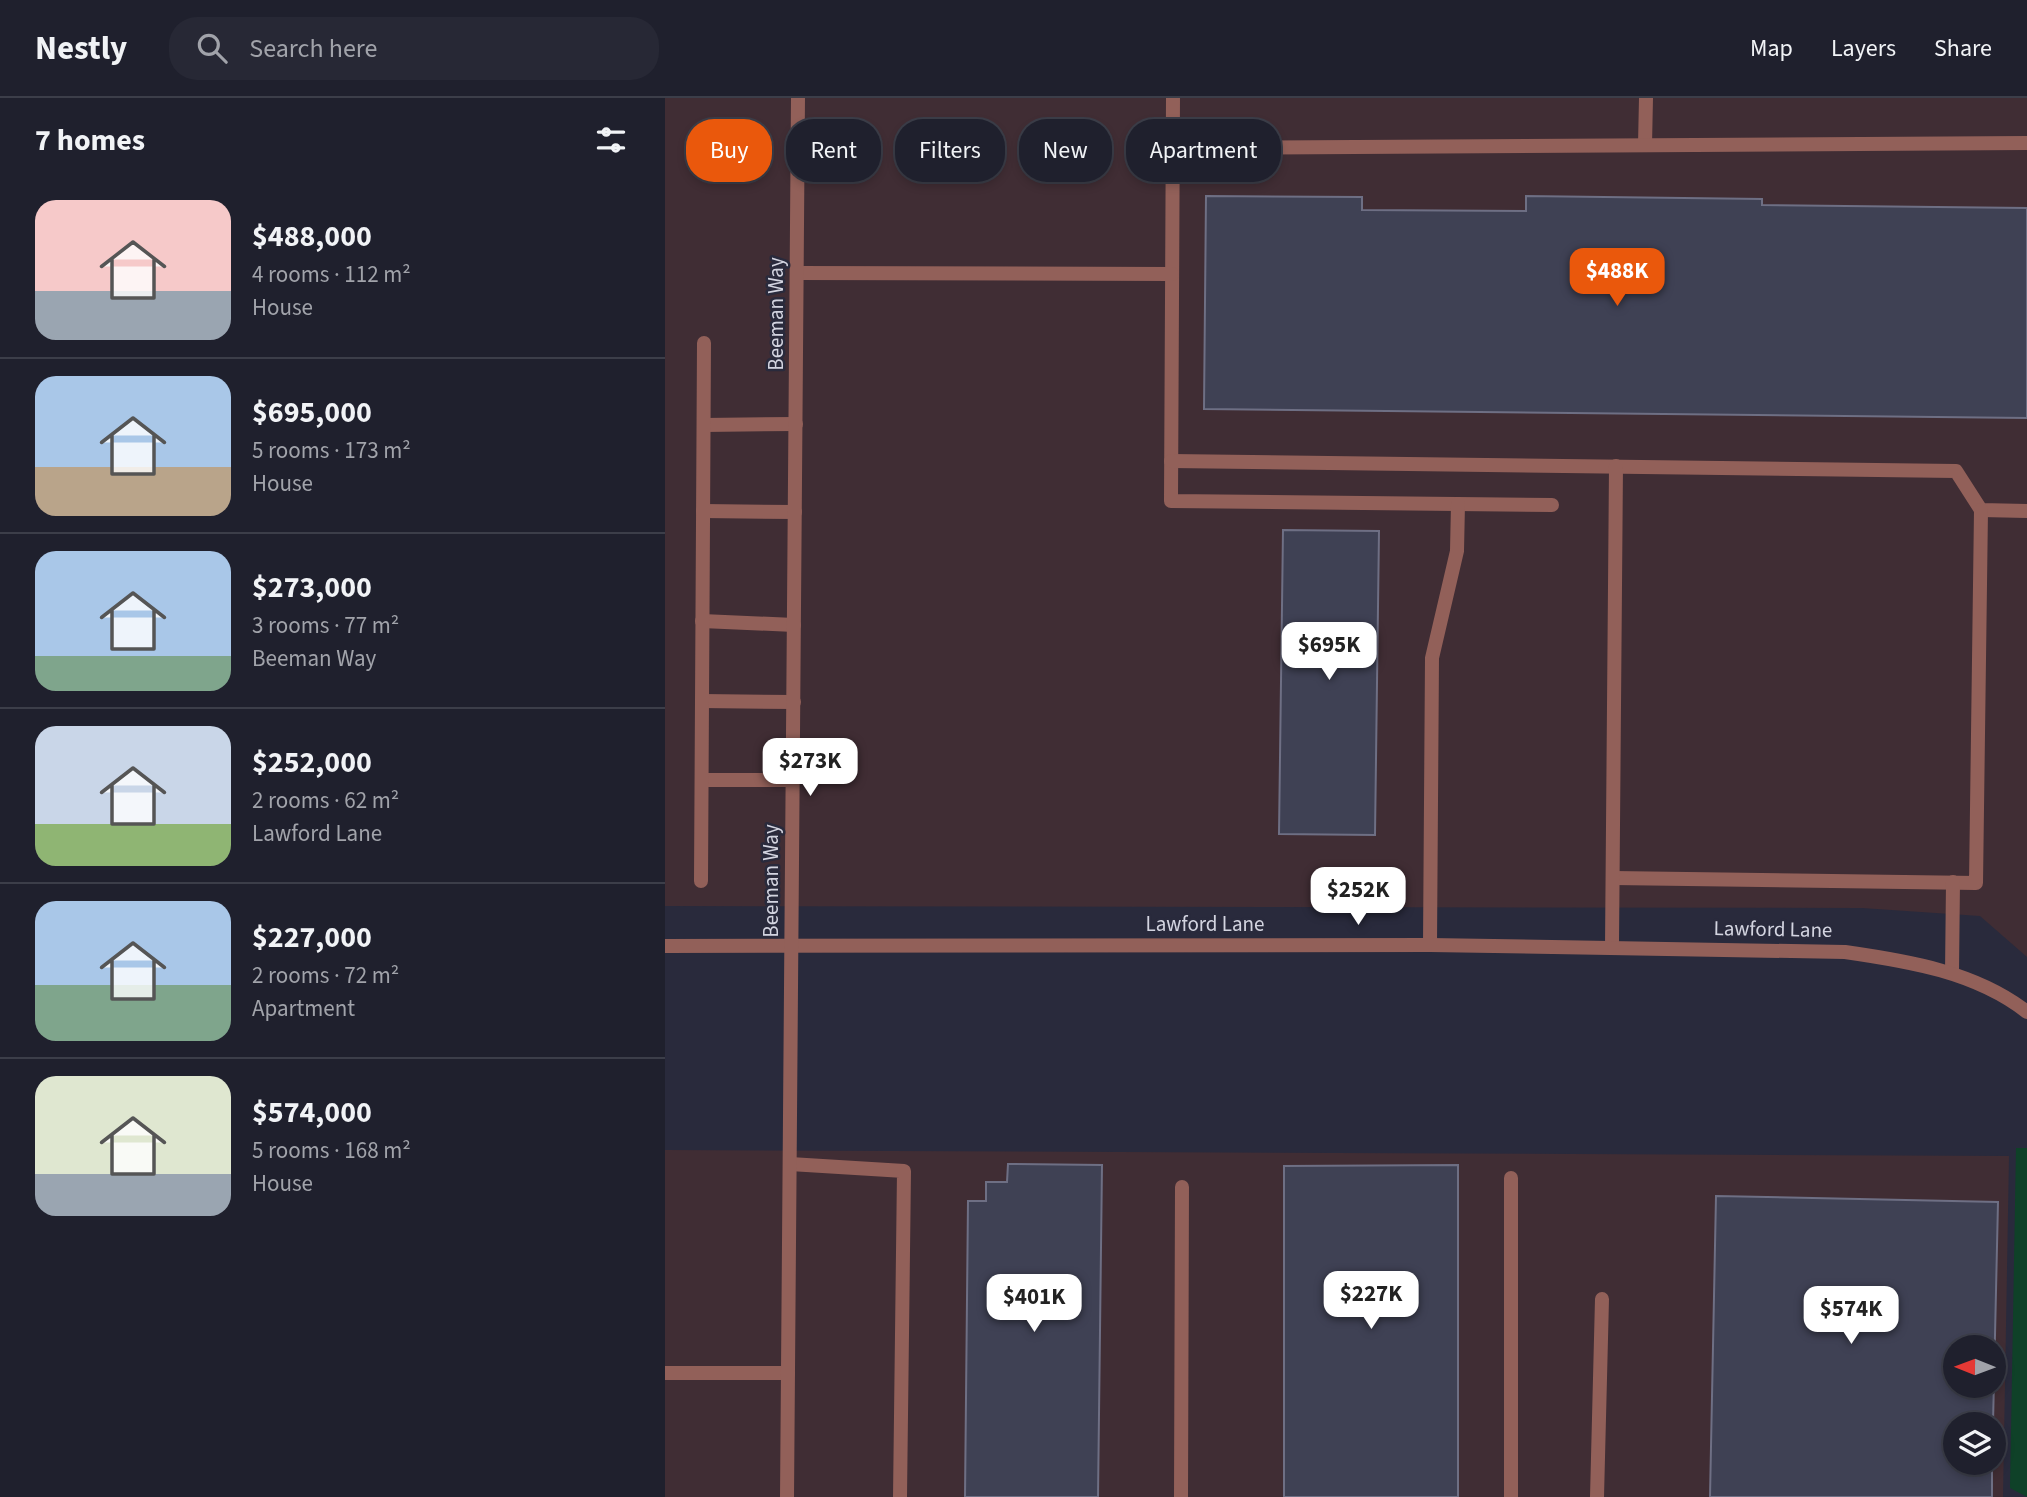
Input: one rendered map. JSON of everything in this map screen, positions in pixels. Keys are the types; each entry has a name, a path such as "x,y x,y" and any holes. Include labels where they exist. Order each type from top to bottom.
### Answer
{"street":[{"name":"Beeman Way","path":"787,1497 799,98"},
{"path":"1173,98 1173,119"},
{"path":"1645,145 1646,98"},
{"path":"1281,147 2027,143"},
{"path":"1173,182 1171,501 1552,505"},
{"path":"797,273 1172,274"},
{"path":"701,881 704,343"},
{"path":"704,425 796,424"},
{"path":"1171,461 1956,471 1981,510 1976,883 1613,878"},
{"path":"1612,946 1616,466"},
{"path":"1430,945 1431,658 1457,551 1458,504"},
{"path":"1981,510 2027,511"},
{"path":"703,511 795,512"},
{"path":"702,621 794,625"},
{"path":"702,701 794,702"},
{"path":"702,780 793,780"},
{"path":"1952,882 1952,973"},
{"name":"Lawford Lane","path":"665,946 1430,945 1845,952 1908,961 1952,973 2015,1003 2027,1012"},
{"path":"790,1164 904,1171 900,1497"},
{"path":"1511,1178 1511,1497"},
{"path":"1181,1187 1181,1497"},
{"path":"1597,1497 1602,1298"},
{"path":"665,1373 788,1373"}],"shaded area":[{"path":"665,98 2027,98 2027,957 1980,916 1862,908 665,906"},
{"path":"665,1150 2009,1156 2006,1335 1943,1335 1943,1398 2005,1398 2004,1412 1943,1412 1943,1475 2003,1475 2003,1497 665,1497"}],"green space":[{"path":"2016,1148 2027,1148 2027,1497 2010,1488"}],"building":[{"path":"1206,196 1362,197 1362,210 1526,211 1526,196 1762,199 1762,205 2027,208 2027,418 1204,409"},
{"path":"1283,530 1379,531 1375,835 1279,834"},
{"path":"1008,1164 1102,1165 1098,1497 965,1497 968,1201 986,1201 986,1182 1007,1182"},
{"path":"1458,1165 1458,1497 1284,1497 1284,1166"},
{"path":"1716,1196 1998,1202 1995,1335 1943,1335 1943,1398 1994,1398 1993,1412 1943,1412 1943,1475 1992,1475 1992,1497 1710,1497"}]}
